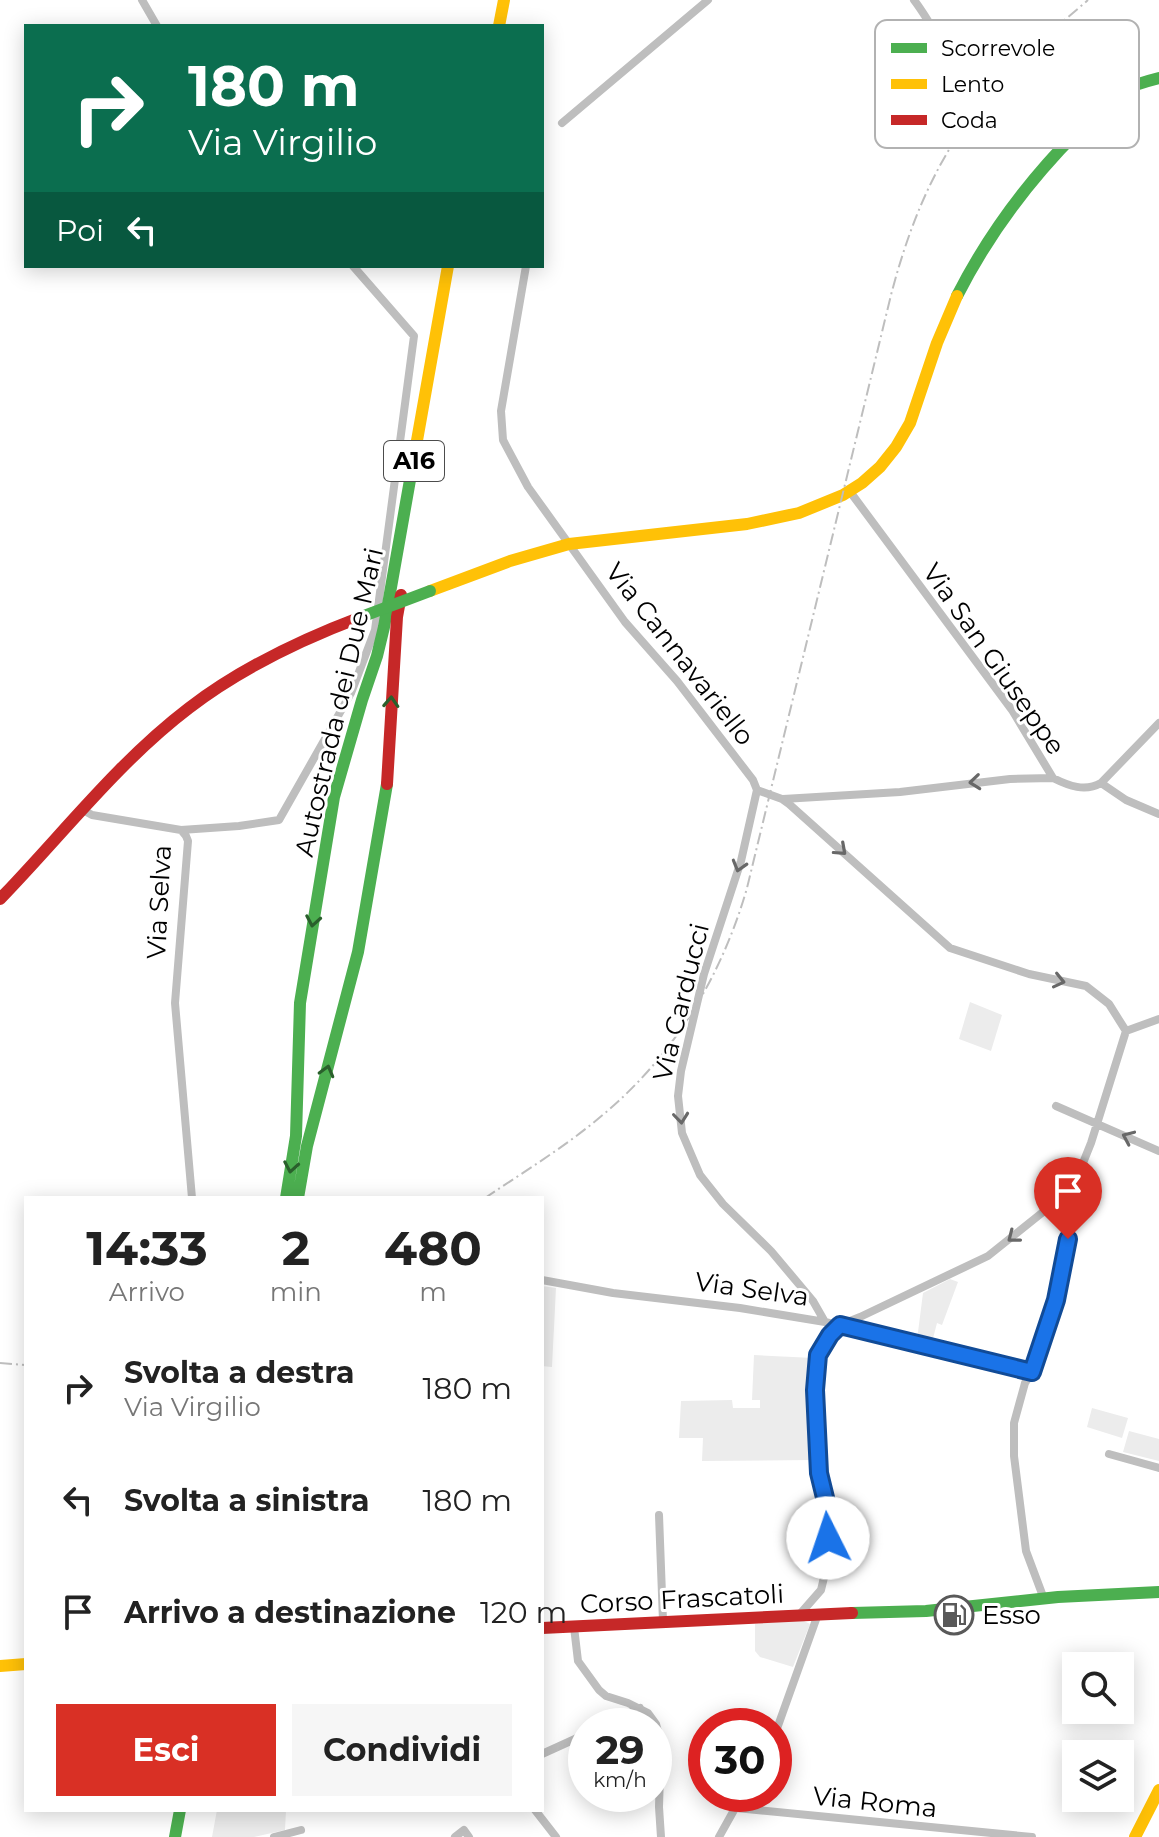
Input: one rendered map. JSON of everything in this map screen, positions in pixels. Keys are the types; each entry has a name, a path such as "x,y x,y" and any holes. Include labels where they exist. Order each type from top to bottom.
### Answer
{"main road":[{"path":"489,24 494,0"},
{"path":"499,24 504,0"},
{"path":"1139,84 1159,78"},
{"path":"0,899 145,745 206,695 301,640 510,561 569,544 776,519 851,493 883,465 903,438 944,324 972,268 1011,208 1063,148"},
{"name":"Autostrada dei Due Mari","path":"286,1196 296,1136 302,988 334,797 384,627 448,268"},
{"name":"Autostrada dei Due Mari","path":"298,1196 307,1146 358,952 388,780 397,617 458,268"},
{"name":"Corso Frascatoli","path":"544,1628 926,1611 1159,1592"},
{"path":"0,1666 24,1664"},
{"path":"1135,1837 1159,1790"},
{"path":"175,1837 180,1812"},
{"path":"185,1837 190,1812"}],"street":[{"path":"142,0 156,24"},
{"path":"562,123 708,0"},
{"path":"914,0 928,20"},
{"path":"181,830 279,820 351,693 375,630 414,336 355,268"},
{"name":"Via Cannavariello","path":"526,268 501,411 503,440 528,487 625,622 707,719 753,780 757,790"},
{"name":"Via San Giuseppe","path":"851,493 1005,700 1053,778 1083,788 1101,783"},
{"path":"1159,723 1101,783 1126,800 1159,814"},
{"path":"782,799 1053,778"},
{"path":"757,790 782,799 809,821 950,948 1029,974 1086,986 1109,1004 1126,1031 1091,1143 1073,1188 988,1256 840,1325"},
{"name":"Via Carducci","path":"757,790 741,861 704,974 681,1071 678,1096 682,1133 700,1175 723,1204 779,1261 813,1301 825,1322"},
{"name":"Via Selva","path":"83,810 92,815 181,830 188,841 175,1003 192,1196"},
{"path":"1126,1031 1159,1019"},
{"path":"1056,1106 1159,1151"},
{"path":"1044,1599 1026,1551 1014,1456 1014,1423 1025,1383 1048,1327 1061,1279 1075,1201 1073,1188"},
{"name":"Via Selva","path":"544,1280 840,1325"},
{"path":"840,1325 1032,1372"},
{"name":"Via Selva","path":"798,1615 821,1590 827,1565 828,1510 819,1473 815,1390 818,1355 840,1325"},
{"path":"1109,1454 1159,1468"},
{"path":"659,1515 663,1621"},
{"path":"784,1708 818,1614"},
{"path":"574,1627 578,1661 599,1690 606,1696 640,1708"},
{"path":"544,1753 568,1742"},
{"path":"537,1812 556,1837"},
{"path":"659,1812 661,1837"},
{"path":"719,1837 734,1812"},
{"name":"Via Roma","path":"773,1812 1032,1837"},
{"path":"274,1837 301,1830"},
{"path":"455,1837 464,1830 469,1837"}],"shaded area":[{"path":"970,1002 1002,1015 991,1051 959,1039"},
{"path":"950,1279 958,1282 942,1325 937,1323 931,1346 917,1340 923,1293"},
{"path":"544,1286 556,1288 552,1367 544,1366"},
{"path":"754,1355 813,1358 807,1412 812,1460 702,1461 703,1438 679,1438 681,1401 732,1400 733,1408 760,1408 760,1400 752,1400"},
{"path":"1092,1408 1128,1418 1122,1438 1087,1427"},
{"path":"1129,1431 1159,1439 1159,1461 1123,1452"},
{"path":"800,1619 810,1624 793,1667 760,1657 755,1651 755,1624"},
{"path":"217,1812 286,1812 285,1830 254,1837 212,1837"}],"railway":[{"path":"1064,20 1088,0"},
{"path":"488,1196 576,1136 630,1090 674,1039 710,982 724,952 747,888 891,295 911,229 951,148"},
{"path":"0,1363 24,1365"}],"traffic: fast":[{"path":"1139,84 1159,78"},
{"path":"957,296 996,230 1062,148"},
{"path":"286,1196 296,1136 300,1003 334,797 384,627 413,463"},
{"path":"361,617 430,591"},
{"path":"298,1196 307,1146 358,952 387,784"},
{"path":"852,1613 926,1611 1058,1597 1159,1592"},
{"path":"175,1837 180,1812"}],"traffic: slow":[{"path":"499,24 504,0"},
{"path":"413,463 448,268"},
{"path":"430,591 510,561 569,544 747,524 799,513 843,495 880,467 910,423 937,343 957,296"},
{"path":"0,1666 24,1664"},
{"path":"1135,1837 1159,1790"}],"traffic: jam":[{"path":"387,784 401,595"},
{"path":"0,899 114,775 189,708 229,680 272,656 361,617"},
{"path":"544,1628 852,1613"}],"place":[{"name":"Esso","path":"954,1615"}],"route":[{"path":"828,1538 828,1510 819,1473 815,1390 818,1355 830,1335 840,1325 1032,1372 1056,1300 1068,1239"}]}
